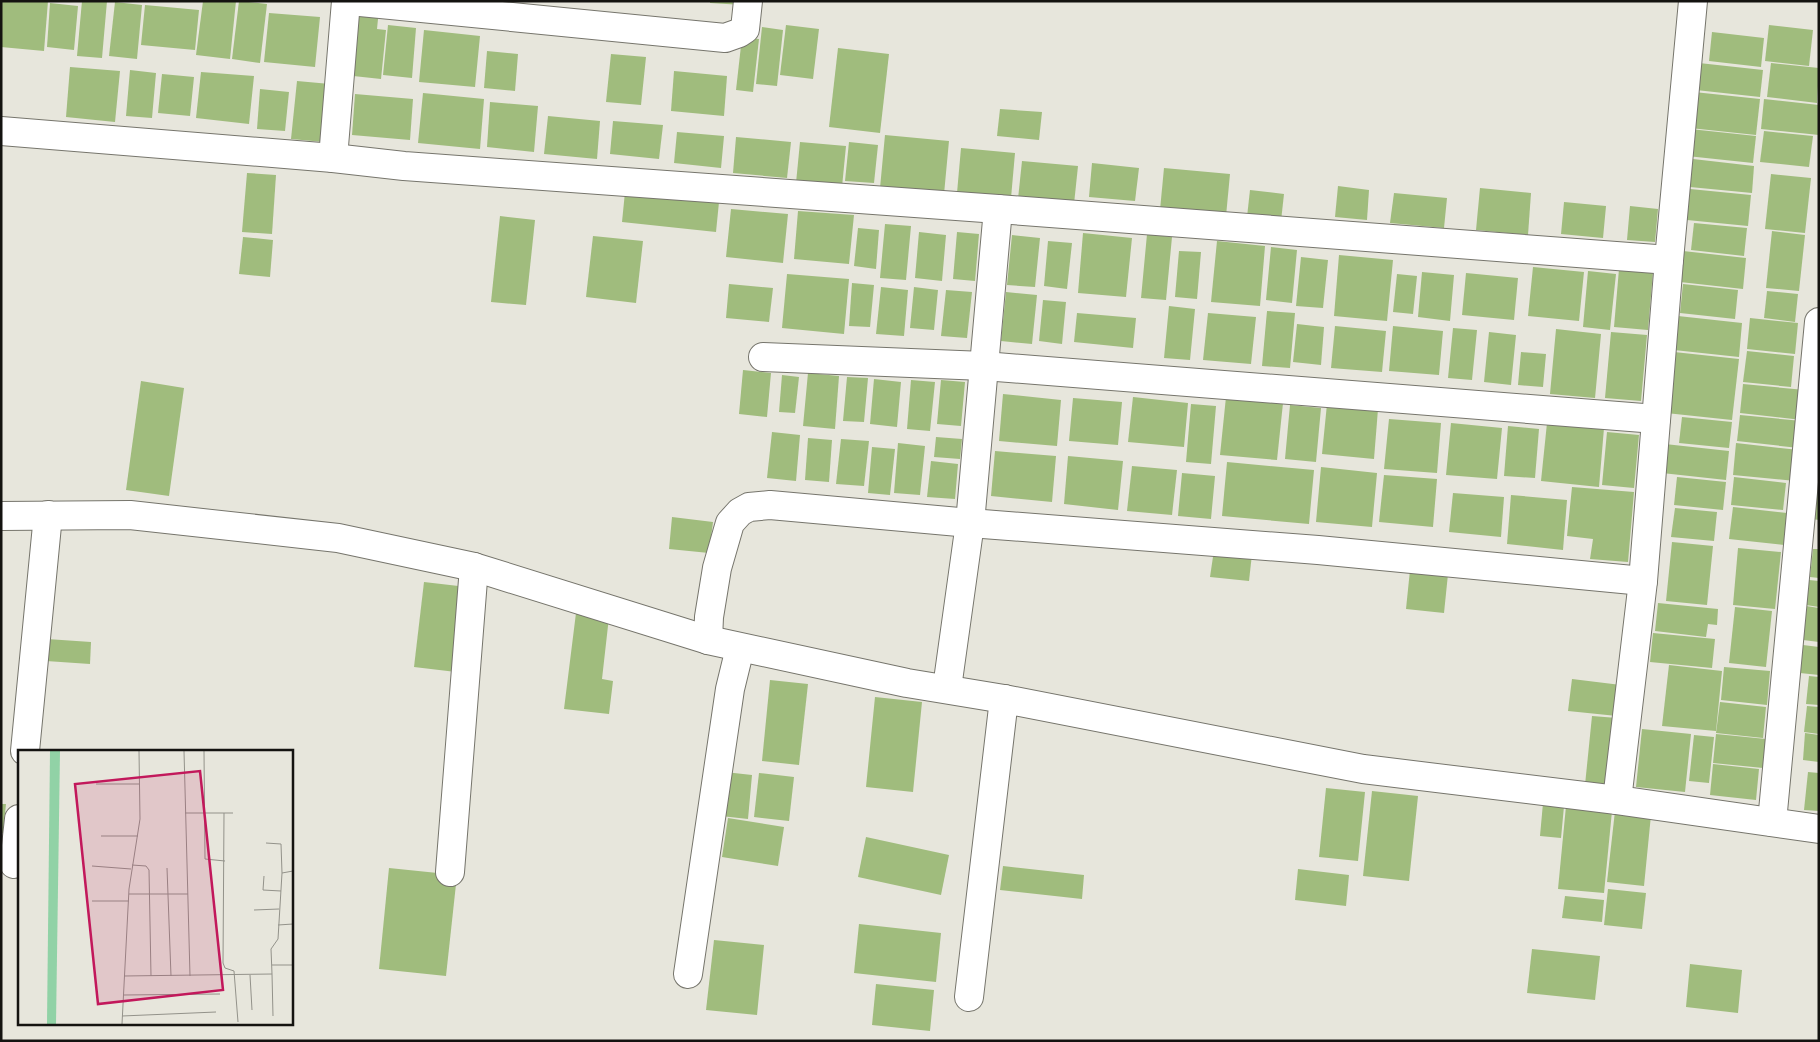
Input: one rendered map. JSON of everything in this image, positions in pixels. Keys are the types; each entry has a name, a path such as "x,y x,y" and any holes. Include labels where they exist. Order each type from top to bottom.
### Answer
{"street":[{"path":"333,158 346,1"},
{"path":"350,1 725,38 739,33 745,28 748,1"},
{"path":"1617,800 1643,581 1669,260 1693,1"},
{"path":"1,131 333,158 404,166 1669,260"},
{"path":"947,688 970,523 998,209"},
{"path":"1772,822 1819,322"},
{"path":"763,357 984,366 1656,420"},
{"path":"708,640 709,617 717,568 730,523 740,512 749,507 770,505 970,523 1308,549 1643,581"},
{"path":"25,750 48,515"},
{"path":"1,516 130,515 338,538 474,567 708,640 907,683 947,688 1363,769 1617,800 1819,830"},
{"path":"450,872 474,567"},
{"path":"688,974 730,689 740,648"},
{"path":"969,997 1004,699"},
{"path":"14,864 18,828"}],"building":[{"path":"1,1 48,1 44,51 1,47"},
{"path":"82,1 107,1 102,58 77,56"},
{"path":"203,1 236,1 230,59 196,55"},
{"path":"239,1 267,4 260,63 232,59"},
{"path":"710,1 743,1 743,5 710,3"},
{"path":"115,2 142,5 137,59 109,56"},
{"path":"50,3 78,6 74,50 47,47"},
{"path":"145,5 199,10 195,50 141,45"},
{"path":"351,7 379,9 377,29 386,30 381,79 344,75"},
{"path":"269,13 320,17 315,67 264,62"},
{"path":"388,25 416,28 412,78 383,75"},
{"path":"786,25 819,29 813,79 780,75"},
{"path":"1769,25 1813,30 1809,66 1765,61"},
{"path":"762,27 783,30 777,86 756,84"},
{"path":"424,30 480,36 475,87 419,82"},
{"path":"1712,32 1764,38 1761,67 1709,61"},
{"path":"742,37 759,39 753,92 736,90"},
{"path":"838,48 889,54 880,133 829,127"},
{"path":"487,51 518,54 515,91 484,88"},
{"path":"611,54 646,57 641,105 606,102"},
{"path":"1699,63 1763,70 1760,97 1696,90"},
{"path":"1771,63 1819,68 1817,103 1767,97"},
{"path":"70,67 120,71 115,122 66,117"},
{"path":"130,70 156,73 152,118 126,116"},
{"path":"674,71 727,76 724,116 671,111"},
{"path":"201,72 254,76 249,124 196,118"},
{"path":"162,74 194,77 190,116 158,113"},
{"path":"297,81 330,84 324,142 291,139"},
{"path":"260,89 289,92 285,131 257,129"},
{"path":"1694,92 1760,99 1756,135 1690,128"},
{"path":"423,93 484,99 480,149 418,143"},
{"path":"355,94 413,99 410,140 352,135"},
{"path":"1764,99 1819,105 1819,135 1761,129"},
{"path":"490,102 538,106 534,152 487,147"},
{"path":"1000,109 1042,112 1039,140 997,136"},
{"path":"548,116 600,121 597,159 544,154"},
{"path":"613,121 663,125 659,159 610,154"},
{"path":"1690,129 1756,136 1753,163 1687,156"},
{"path":"1764,131 1813,136 1809,167 1760,162"},
{"path":"677,132 724,136 721,168 674,163"},
{"path":"885,135 949,141 944,194 880,188"},
{"path":"736,137 791,142 787,178 733,173"},
{"path":"800,142 846,146 842,187 796,183"},
{"path":"849,142 878,145 874,183 845,181"},
{"path":"961,148 1015,153 1011,198 957,193"},
{"path":"1693,159 1754,166 1752,193 1690,187"},
{"path":"1022,161 1078,166 1074,204 1018,199"},
{"path":"1092,163 1139,168 1135,201 1089,197"},
{"path":"1164,168 1230,174 1226,216 1160,210"},
{"path":"247,173 276,175 272,234 242,232"},
{"path":"1771,174 1811,178 1805,233 1765,229"},
{"path":"1338,186 1369,190 1367,220 1335,217"},
{"path":"1480,188 1531,193 1528,235 1476,230"},
{"path":"1690,189 1751,195 1748,226 1687,220"},
{"path":"1250,190 1284,194 1281,221 1247,217"},
{"path":"625,192 719,202 716,232 622,222"},
{"path":"1394,193 1447,198 1444,228 1390,223"},
{"path":"1564,202 1606,206 1603,238 1561,234"},
{"path":"1630,206 1658,209 1655,242 1627,240"},
{"path":"731,209 788,214 783,263 726,257"},
{"path":"798,211 854,215 849,264 794,259"},
{"path":"500,216 535,220 526,305 491,302"},
{"path":"1694,223 1747,228 1744,256 1691,250"},
{"path":"885,224 911,226 906,280 880,278"},
{"path":"858,228 879,230 876,269 854,266"},
{"path":"1772,231 1805,235 1799,291 1766,288"},
{"path":"919,232 946,235 942,281 915,278"},
{"path":"957,232 979,234 975,281 953,279"},
{"path":"1083,233 1132,238 1126,297 1078,293"},
{"path":"1147,234 1172,237 1166,300 1141,298"},
{"path":"1012,235 1040,238 1035,287 1007,285"},
{"path":"593,236 643,241 636,303 586,297"},
{"path":"243,237 273,240 270,277 239,274"},
{"path":"1048,241 1072,243 1067,289 1044,286"},
{"path":"1217,241 1265,246 1260,306 1211,302"},
{"path":"1271,247 1297,250 1292,303 1266,300"},
{"path":"1179,251 1201,252 1197,299 1175,297"},
{"path":"1683,251 1746,258 1743,289 1680,282"},
{"path":"1339,255 1393,260 1387,321 1334,316"},
{"path":"1301,257 1328,260 1323,308 1296,306"},
{"path":"1533,267 1584,272 1579,321 1528,316"},
{"path":"1619,269 1653,272 1648,330 1614,327"},
{"path":"1588,271 1616,274 1610,330 1583,327"},
{"path":"1422,272 1454,275 1450,321 1418,317"},
{"path":"1466,273 1518,278 1514,320 1462,315"},
{"path":"787,274 849,279 844,334 782,328"},
{"path":"1397,274 1417,276 1413,314 1393,312"},
{"path":"852,283 874,285 870,327 849,326"},
{"path":"729,284 773,288 769,322 726,318"},
{"path":"1683,284 1738,290 1735,319 1680,313"},
{"path":"881,287 908,290 904,336 876,334"},
{"path":"914,287 938,290 934,330 910,328"},
{"path":"946,290 972,292 967,338 941,336"},
{"path":"1767,291 1798,294 1795,322 1764,318"},
{"path":"1006,292 1037,295 1032,344 1001,341"},
{"path":"1043,300 1066,302 1062,344 1039,341"},
{"path":"1169,306 1195,309 1190,360 1164,358"},
{"path":"1267,311 1295,313 1290,368 1262,366"},
{"path":"1077,313 1136,318 1133,348 1074,342"},
{"path":"1208,313 1256,317 1251,364 1203,360"},
{"path":"1678,316 1742,323 1739,357 1674,350"},
{"path":"1750,318 1798,323 1795,354 1747,349"},
{"path":"1297,324 1324,327 1321,365 1293,362"},
{"path":"1335,326 1386,331 1382,372 1331,368"},
{"path":"1393,326 1443,331 1439,375 1389,371"},
{"path":"1453,328 1477,330 1472,380 1448,378"},
{"path":"1556,329 1601,334 1595,398 1550,394"},
{"path":"1489,332 1516,335 1511,385 1484,382"},
{"path":"1611,332 1647,335 1641,401 1605,398"},
{"path":"1747,351 1794,356 1791,387 1743,382"},
{"path":"1521,352 1546,354 1543,387 1518,385"},
{"path":"1674,352 1739,359 1732,420 1666,413"},
{"path":"743,370 771,373 767,417 739,414"},
{"path":"808,373 839,376 835,429 803,426"},
{"path":"782,375 799,377 795,413 779,412"},
{"path":"847,377 868,378 864,422 843,421"},
{"path":"874,379 901,382 897,427 870,424"},
{"path":"911,380 935,382 930,431 907,429"},
{"path":"941,380 965,382 961,426 937,424"},
{"path":"141,381 184,388 169,496 126,490"},
{"path":"1743,384 1805,390 1802,420 1740,413"},
{"path":"1003,394 1061,400 1057,446 999,441"},
{"path":"1133,397 1188,403 1184,447 1128,442"},
{"path":"1226,397 1283,403 1277,460 1220,455"},
{"path":"1073,398 1122,402 1118,445 1069,441"},
{"path":"1191,404 1216,406 1211,464 1186,462"},
{"path":"1327,404 1378,409 1374,459 1322,454"},
{"path":"1290,405 1321,408 1316,462 1285,459"},
{"path":"1740,415 1802,421 1799,448 1737,441"},
{"path":"1682,417 1732,422 1729,448 1679,443"},
{"path":"1389,419 1441,423 1437,473 1384,469"},
{"path":"1451,423 1502,428 1497,479 1446,475"},
{"path":"1547,423 1604,428 1599,487 1541,481"},
{"path":"1508,426 1539,429 1535,478 1504,476"},
{"path":"772,432 800,435 796,481 767,478"},
{"path":"1607,432 1639,435 1634,488 1602,485"},
{"path":"936,437 962,439 960,459 934,457"},
{"path":"808,438 832,440 829,482 805,480"},
{"path":"841,439 869,441 864,486 836,484"},
{"path":"898,443 925,446 920,495 894,493"},
{"path":"1736,443 1799,450 1795,481 1733,475"},
{"path":"1665,444 1729,451 1726,480 1662,473"},
{"path":"872,447 895,449 890,495 868,493"},
{"path":"995,451 1056,456 1052,502 991,496"},
{"path":"1068,456 1123,461 1118,510 1064,504"},
{"path":"931,461 958,464 955,499 927,497"},
{"path":"1227,462 1314,470 1309,524 1222,516"},
{"path":"1132,466 1177,470 1172,515 1127,511"},
{"path":"1321,467 1377,473 1372,527 1316,522"},
{"path":"1182,473 1215,476 1211,519 1178,516"},
{"path":"1384,475 1437,479 1433,527 1379,522"},
{"path":"1677,477 1726,482 1723,510 1674,505"},
{"path":"1734,477 1786,483 1783,510 1731,505"},
{"path":"1572,487 1634,492 1628,562 1590,559 1593,539 1567,536"},
{"path":"1815,489 1819,489 1819,520 1812,519"},
{"path":"1453,493 1504,497 1501,537 1449,532"},
{"path":"1511,495 1567,500 1563,550 1507,544"},
{"path":"1733,507 1787,513 1784,545 1729,539"},
{"path":"1675,508 1717,512 1714,541 1671,537"},
{"path":"672,517 713,522 709,553 669,549"},
{"path":"1672,542 1713,546 1707,605 1666,601"},
{"path":"1738,548 1781,552 1775,609 1733,605"},
{"path":"1813,549 1819,549 1819,578 1810,577"},
{"path":"1214,550 1252,554 1249,581 1210,577"},
{"path":"1410,570 1448,574 1444,613 1406,609"},
{"path":"1809,580 1819,581 1819,607 1806,605"},
{"path":"424,582 467,587 456,672 414,667"},
{"path":"1658,603 1718,609 1717,625 1708,624 1706,637 1655,631"},
{"path":"1806,606 1819,608 1819,642 1803,640"},
{"path":"1735,607 1772,611 1766,667 1729,663"},
{"path":"576,613 609,617 602,679 613,681 609,714 564,709"},
{"path":"1653,633 1715,639 1712,668 1650,662"},
{"path":"47,639 91,642 90,664 46,661"},
{"path":"1803,645 1819,647 1819,675 1800,673"},
{"path":"1669,665 1722,671 1716,731 1662,726"},
{"path":"1724,667 1770,671 1767,705 1721,700"},
{"path":"1809,676 1819,677 1819,705 1806,704"},
{"path":"1572,679 1621,685 1617,716 1568,711"},
{"path":"770,680 808,684 799,765 762,761"},
{"path":"875,697 922,702 913,792 866,787"},
{"path":"1720,702 1766,707 1763,738 1716,733"},
{"path":"1807,706 1819,707 1819,734 1804,732"},
{"path":"1592,716 1617,718 1610,787 1585,785"},
{"path":"1642,729 1691,734 1685,792 1636,787"},
{"path":"1805,733 1819,735 1819,762 1803,760"},
{"path":"1716,734 1776,740 1773,769 1713,763"},
{"path":"1694,735 1714,737 1709,783 1689,781"},
{"path":"1713,764 1759,769 1756,800 1710,795"},
{"path":"725,772 752,775 748,819 721,816"},
{"path":"1808,772 1819,773 1819,811 1804,810"},
{"path":"759,773 794,777 789,821 754,817"},
{"path":"1326,788 1365,792 1358,861 1319,857"},
{"path":"1372,791 1418,796 1409,881 1363,876"},
{"path":"1543,803 1564,806 1561,838 1540,836"},
{"path":"1,804 6,804 3,833 1,833"},
{"path":"1566,806 1612,811 1604,893 1558,889"},
{"path":"1615,811 1651,815 1644,886 1607,882"},
{"path":"728,818 784,827 778,866 722,857"},
{"path":"866,837 949,855 941,895 858,877"},
{"path":"1003,866 1084,875 1082,899 1000,890"},
{"path":"389,868 457,875 446,976 379,969"},
{"path":"1298,869 1349,875 1346,906 1295,900"},
{"path":"1608,889 1646,893 1642,929 1604,925"},
{"path":"1565,896 1604,900 1602,922 1562,918"},
{"path":"859,924 941,933 936,982 854,973"},
{"path":"714,940 764,945 757,1015 706,1010"},
{"path":"1532,949 1600,956 1595,1000 1527,993"},
{"path":"1690,964 1742,970 1738,1013 1686,1007"},
{"path":"876,984 934,990 930,1031 872,1025"}]}
